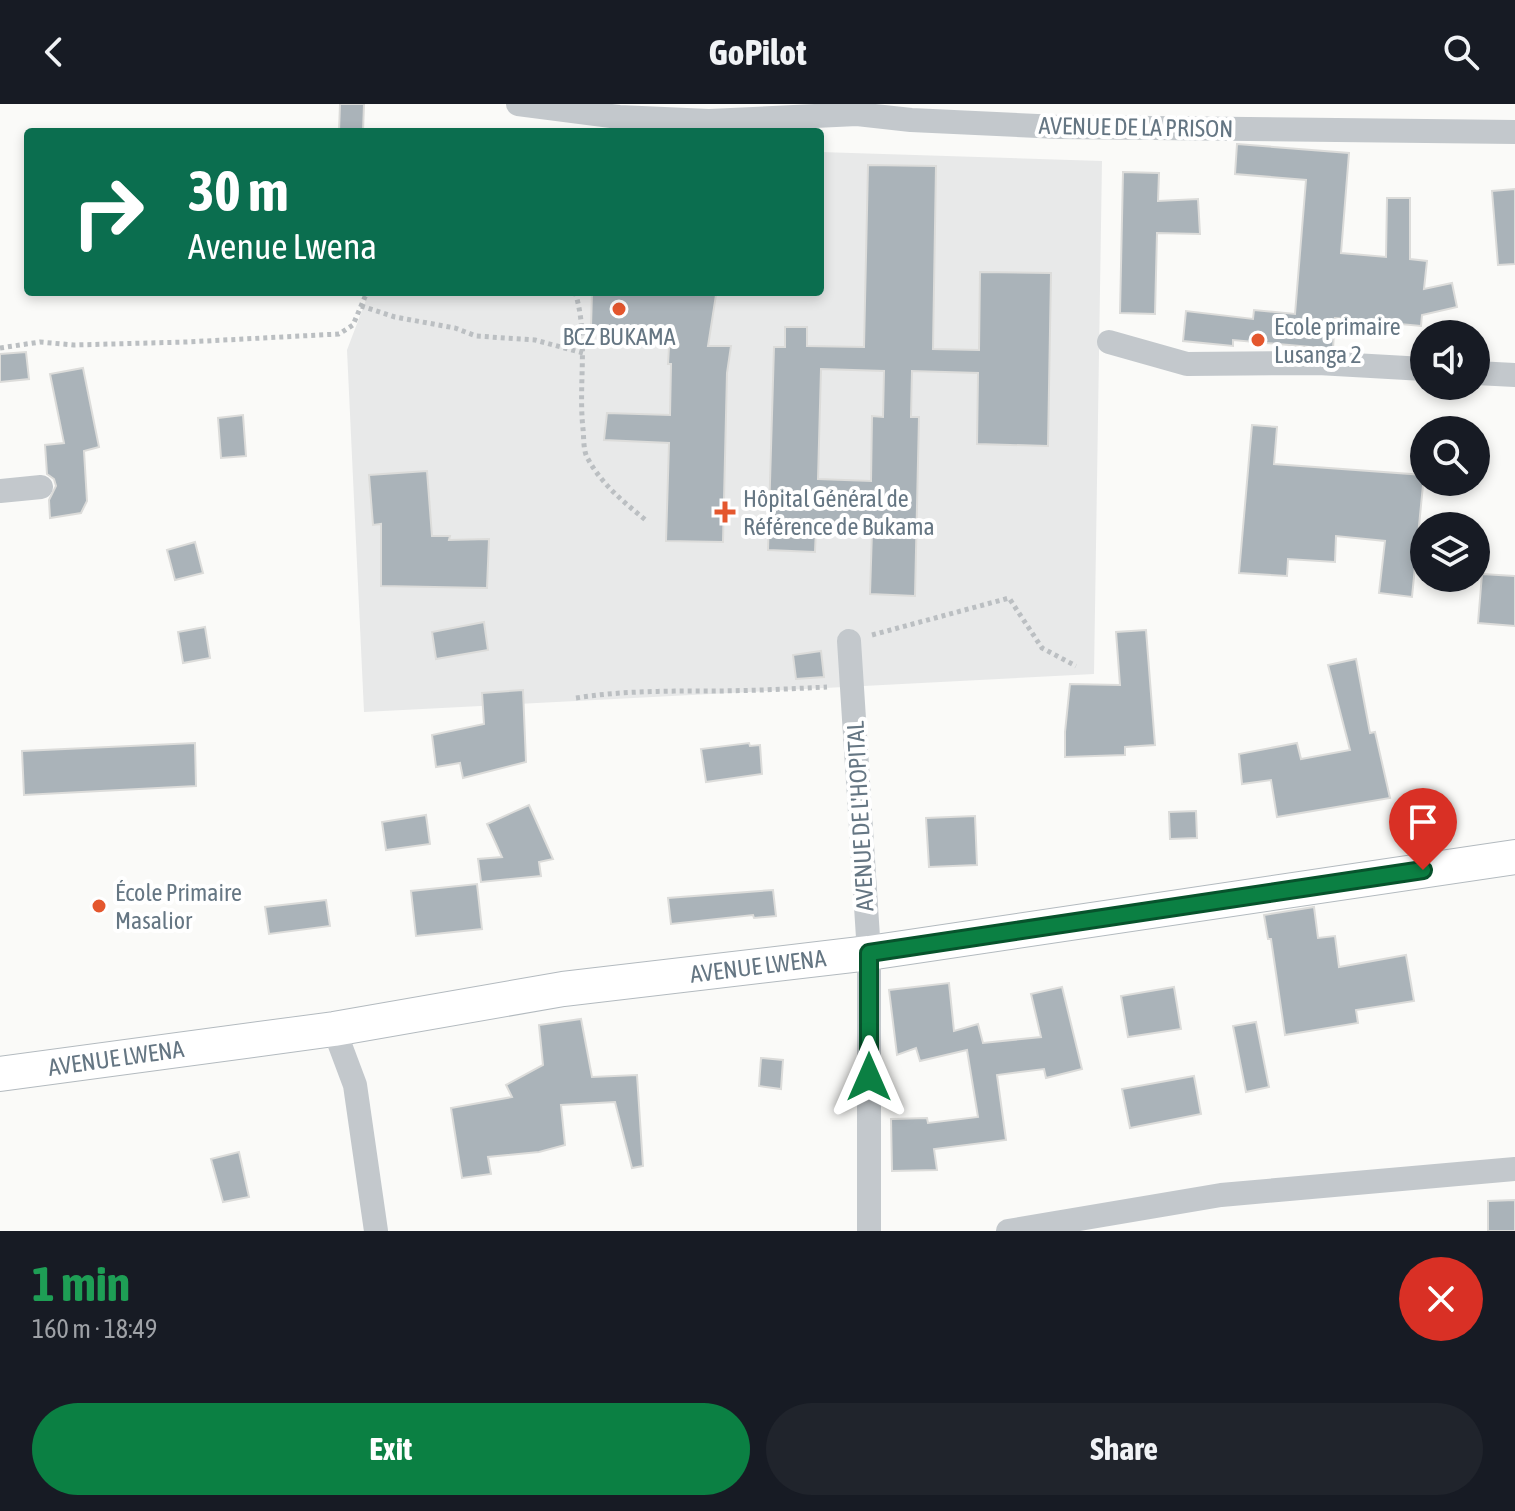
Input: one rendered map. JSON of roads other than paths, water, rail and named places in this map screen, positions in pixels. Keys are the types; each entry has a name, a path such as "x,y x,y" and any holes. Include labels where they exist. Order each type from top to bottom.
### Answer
{"main road":[{"name":"AVENUE LWENA","path":"0,1074 334,1029 563,989 869,953 1515,857"}],"street":[{"name":"AVENUE DE LA PRISON","path":"518,104 619,117 709,121 910,112 1059,127 1515,132"},
{"path":"1109,342 1187,364 1318,363 1410,368"},
{"path":"1490,374 1515,375"},
{"path":"0,491 41,487"},
{"name":"AVENUE DE L'HOPITAL","path":"849,641 869,953 869,1231"},
{"path":"334,1029 355,1085 376,1231"},
{"path":"1008,1231 1221,1195 1515,1169"}],"place":[{"name":"BCZ BUKAMA","path":"619,309"},
{"name":"Ecole primaire Lusanga 2","path":"1258,340"},
{"name":"Hôpital Général de Référence de Bukama","path":"725,512"},
{"name":"École Primaire Masalior","path":"99,906"}]}
